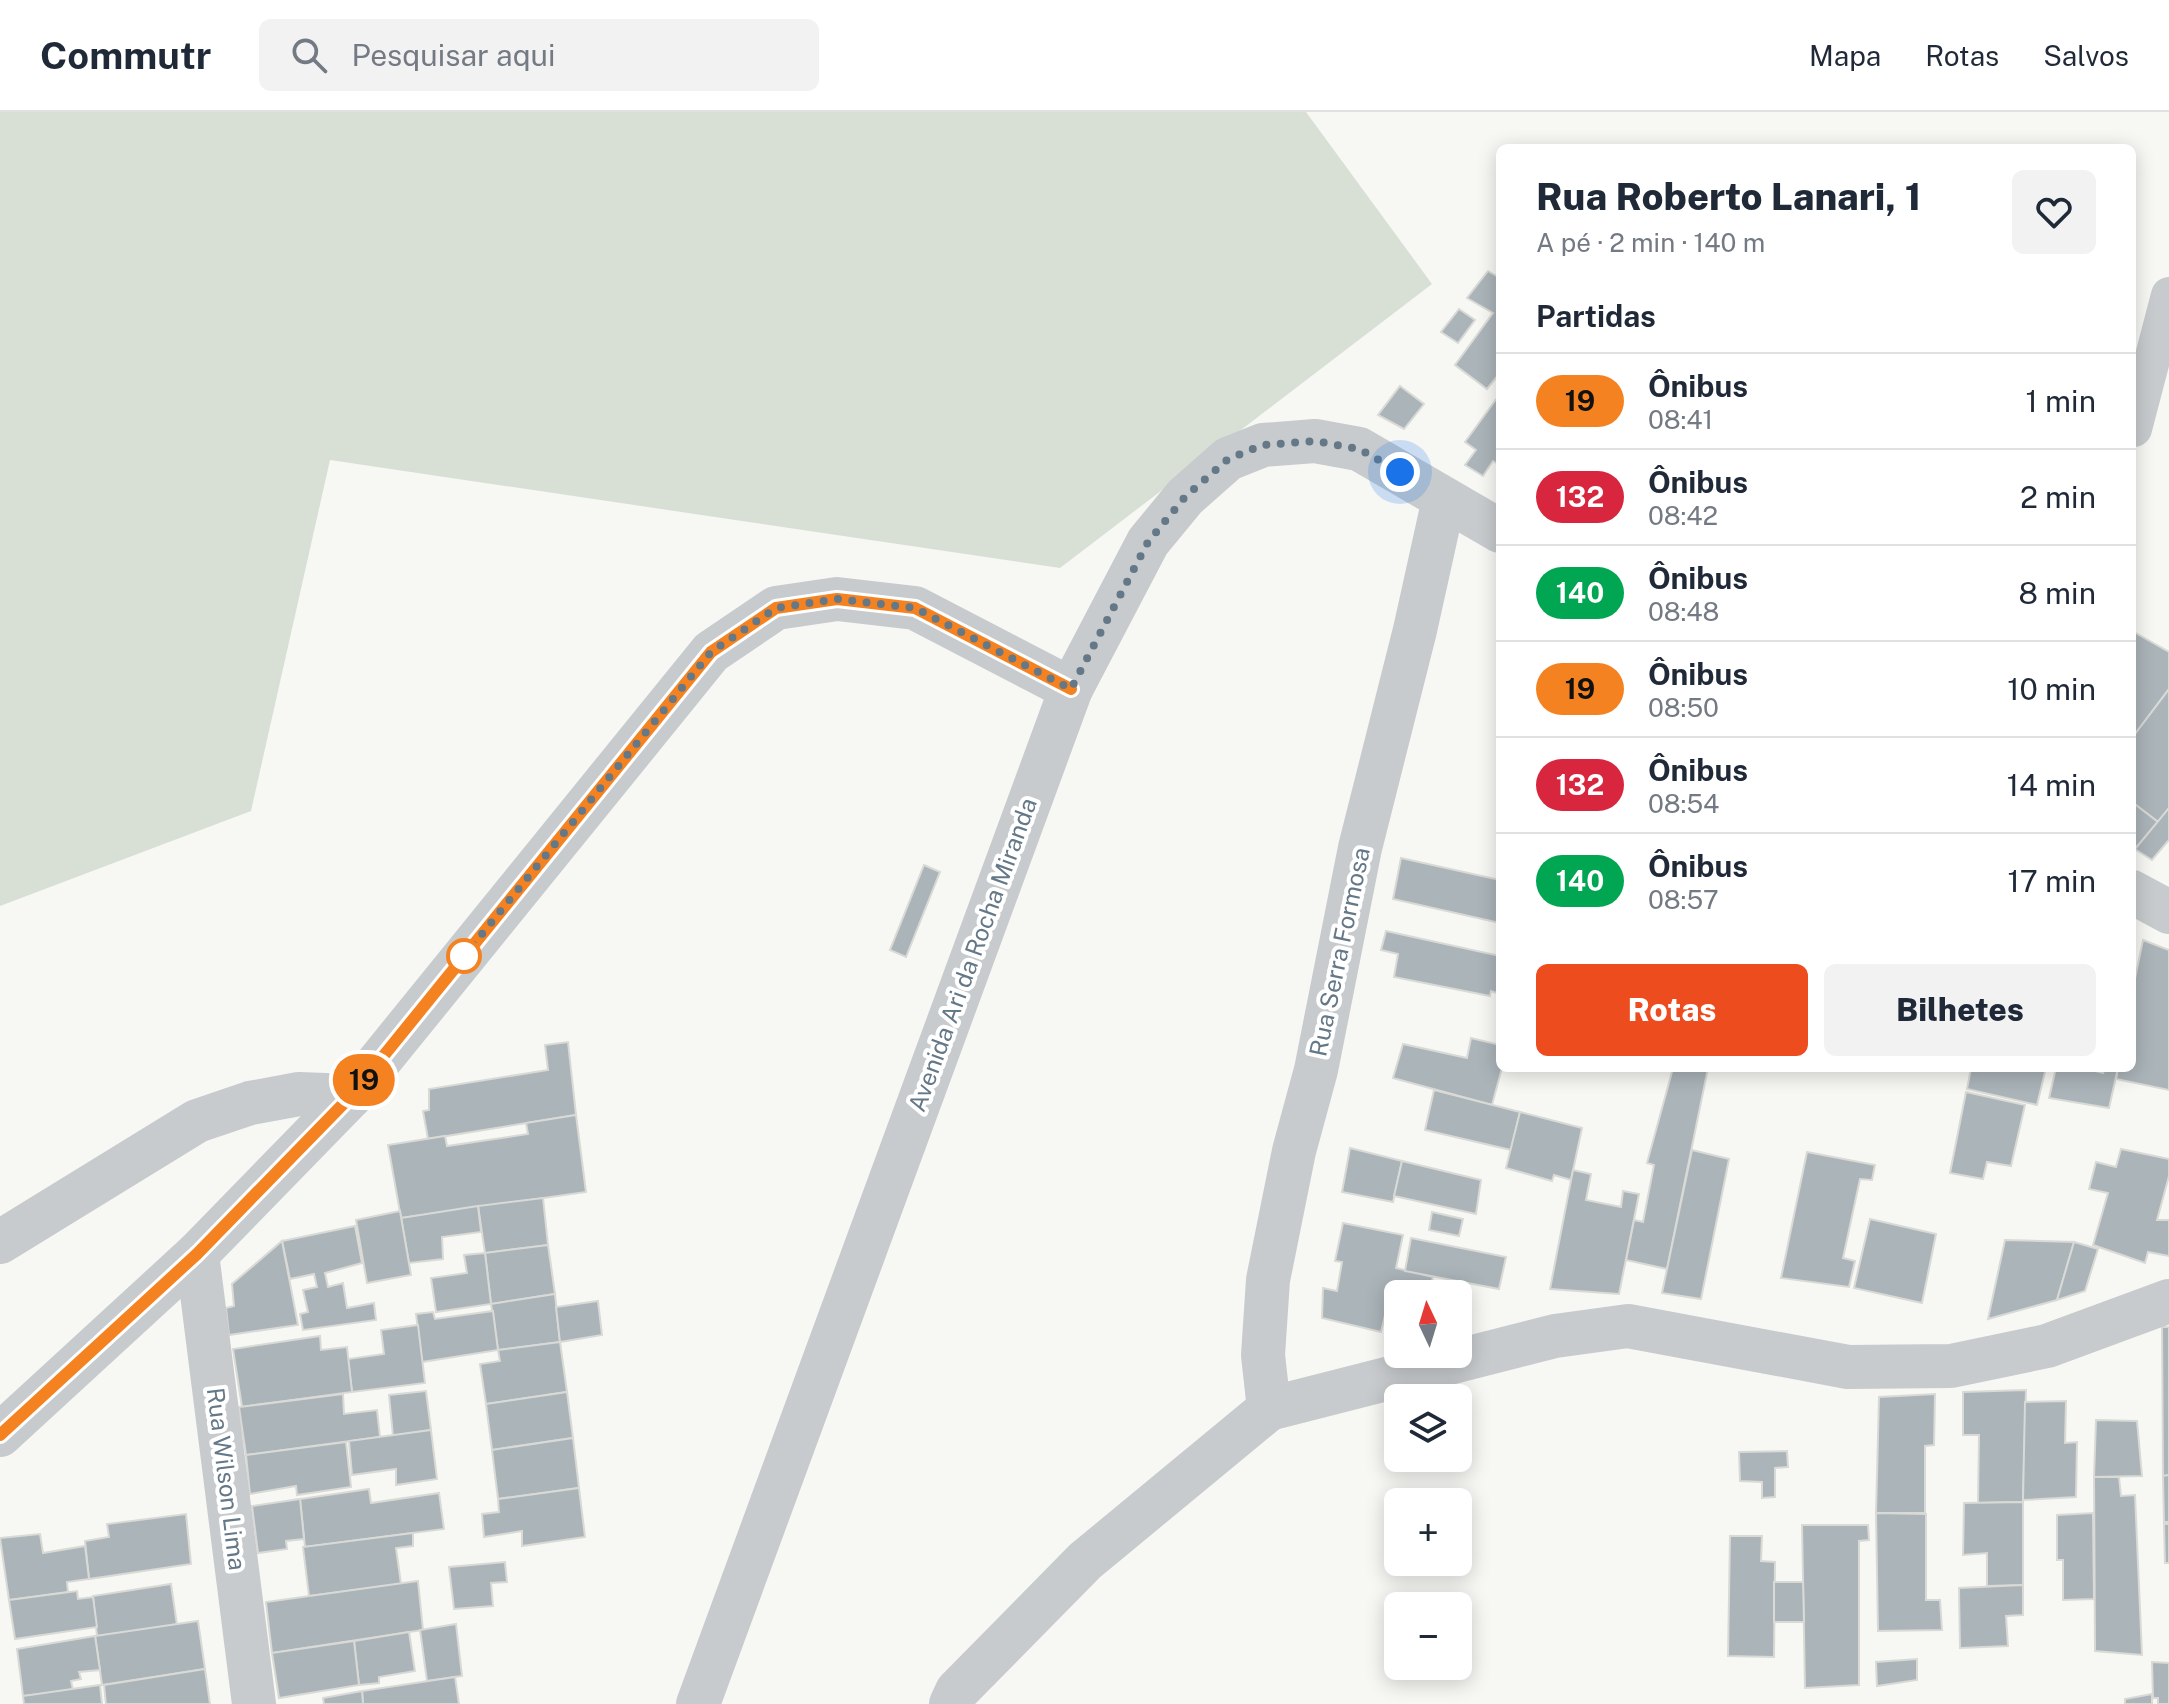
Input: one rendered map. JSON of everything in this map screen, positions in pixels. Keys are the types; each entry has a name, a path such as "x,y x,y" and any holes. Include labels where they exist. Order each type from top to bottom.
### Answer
{"street":[{"name":"Avenida Ari da Rocha Miranda","path":"698,1704 1071,689 1148,542 1185,497 1228,459 1263,445 1315,441 1359,449 1496,529"},
{"name":"Rua Serra Formosa","path":"1269,1409 1263,1355 1268,1280 1292,1161 1316,1070 1360,848 1415,630 1444,499"},
{"path":"0,1435 197,1254 351,1096 711,652 776,608 837,599 915,608 1071,689"},
{"path":"2136,894 2169,912"},
{"path":"0,1242 197,1121 250,1103 299,1094 351,1096"},
{"name":"Rua Wilson Lima","path":"197,1254 254,1704"},
{"path":"951,1704 957,1691 1085,1561 1269,1409 1555,1336 1628,1326 1848,1367 1951,1366 2047,1346 2169,1301"}],"lane":[{"path":"2136,421 2169,295"}],"shaded area":[{"path":"0,112 1306,112 1432,284 1060,568 330,460 251,811 0,906"}],"building":[{"path":"1488,271 1496,276 1496,378 1487,389 1455,365 1493,313 1467,298"},
{"path":"1459,309 1475,320 1458,343 1441,332"},
{"path":"1400,386 1424,404 1404,429 1378,415"},
{"path":"1496,399 1496,463 1493,461 1483,476 1465,465 1476,450 1465,442"},
{"path":"2136,633 2169,652 2169,689 2136,733"},
{"path":"2169,689 2169,808 2158,822 2136,805 2136,733"},
{"path":"2136,805 2158,822 2136,846"},
{"path":"2169,808 2169,840 2152,860 2136,848"},
{"path":"1401,858 1496,879 1496,922 1393,899"},
{"path":"924,865 940,872 906,957 890,950"},
{"path":"1386,931 1496,955 1496,993 1491,991 1490,996 1394,977 1398,954 1381,950"},
{"path":"2143,940 2169,950 2169,1090 2116,1079 2117,1072 2136,1072 2136,974"},
{"path":"1471,1038 1496,1044 1496,1072 1501,1072 1492,1105 1393,1078 1403,1044 1467,1058"},
{"path":"568,1042 576,1115 428,1139 423,1111 429,1110 429,1089 548,1070 545,1045"},
{"path":"1672,1072 1707,1072 1667,1269 1626,1260 1634,1220 1643,1222 1654,1165 1647,1163"},
{"path":"1970,1072 2045,1072 2037,1105 1967,1089"},
{"path":"2055,1072 2117,1072 2109,1108 2049,1098"},
{"path":"1434,1090 1520,1112 1511,1150 1425,1130"},
{"path":"1966,1092 2025,1105 2011,1166 1987,1162 1983,1179 1950,1173"},
{"path":"1520,1112 1582,1128 1571,1180 1554,1175 1552,1181 1506,1168"},
{"path":"576,1115 586,1192 401,1218 388,1145 445,1136 447,1146 528,1134 526,1123"},
{"path":"1350,1148 1402,1161 1393,1202 1342,1192"},
{"path":"2121,1149 2169,1159 2169,1176 2157,1220 2169,1220 2169,1256 2148,1252 2145,1263 2093,1245 2108,1193 2089,1189 2096,1162 2116,1167"},
{"path":"1692,1150 1729,1159 1701,1299 1662,1293"},
{"path":"1807,1152 1875,1165 1872,1180 1860,1179 1843,1258 1855,1261 1849,1287 1781,1278"},
{"path":"1402,1161 1481,1180 1476,1214 1394,1196"},
{"path":"1573,1170 1591,1174 1586,1200 1621,1207 1623,1191 1639,1194 1619,1294 1550,1289"},
{"path":"543,1198 548,1245 485,1253 478,1206"},
{"path":"478,1206 481,1232 442,1237 443,1259 409,1263 401,1218"},
{"path":"400,1211 411,1275 367,1283 356,1220"},
{"path":"1432,1212 1463,1219 1459,1236 1429,1230"},
{"path":"1870,1219 1936,1234 1922,1303 1854,1288"},
{"path":"1343,1223 1403,1235 1396,1268 1433,1277 1432,1280 1384,1280 1381,1332 1322,1318 1323,1288 1337,1291 1342,1262 1335,1261"},
{"path":"355,1226 362,1263 325,1273 328,1287 343,1283 347,1308 374,1303 376,1320 303,1330 300,1314 308,1312 303,1290 317,1287 314,1274 290,1279 282,1241"},
{"path":"1411,1238 1506,1257 1499,1289 1472,1284 1472,1280 1452,1280 1405,1271"},
{"path":"2005,1240 2074,1242 2057,1300 1988,1319"},
{"path":"282,1241 298,1325 229,1335 226,1308 234,1306 232,1284"},
{"path":"2074,1242 2098,1249 2085,1291 2057,1300"},
{"path":"548,1245 555,1294 491,1304 485,1253"},
{"path":"485,1253 491,1304 436,1312 431,1278 467,1273 464,1255"},
{"path":"555,1294 560,1342 498,1350 491,1304"},
{"path":"598,1301 602,1335 560,1342 556,1307"},
{"path":"493,1311 498,1350 422,1362 416,1314 433,1312 435,1319"},
{"path":"418,1325 425,1383 352,1392 348,1359 384,1354 381,1330"},
{"path":"2162,1327 2169,1327 2169,1475 2163,1476"},
{"path":"320,1336 321,1350 347,1347 352,1392 242,1407 233,1349"},
{"path":"560,1342 567,1392 486,1404 480,1364 500,1361 498,1350"},
{"path":"2026,1390 2023,1502 1978,1503 1979,1435 1963,1435 1963,1392"},
{"path":"426,1391 431,1430 393,1436 389,1395"},
{"path":"567,1392 573,1438 492,1450 486,1404"},
{"path":"343,1394 344,1414 377,1410 380,1437 246,1455 239,1407"},
{"path":"1935,1394 1934,1445 1925,1446 1925,1513 1876,1513 1879,1397"},
{"path":"2066,1401 2065,1443 2077,1442 2076,1497 2023,1500 2025,1402"},
{"path":"2096,1420 2137,1421 2142,1476 2094,1477"},
{"path":"431,1430 437,1479 396,1485 396,1469 352,1475 349,1441"},
{"path":"573,1438 579,1488 498,1499 492,1450"},
{"path":"346,1442 351,1487 297,1495 296,1486 250,1494 246,1455"},
{"path":"1787,1451 1788,1467 1775,1468 1775,1497 1762,1498 1762,1482 1740,1481 1739,1452"},
{"path":"2169,1475 2169,1522 2164,1522 2163,1476"},
{"path":"2094,1477 2119,1477 2121,1496 2135,1495 2142,1655 2095,1651"},
{"path":"579,1488 585,1537 522,1546 522,1531 484,1537 482,1514 499,1512 498,1499"},
{"path":"369,1489 371,1503 439,1493 444,1529 305,1547 300,1499"},
{"path":"300,1499 304,1539 286,1541 287,1549 258,1553 252,1506"},
{"path":"2023,1502 2023,1585 1987,1586 1987,1553 1963,1555 1964,1503"},
{"path":"1876,1513 1926,1514 1926,1600 1940,1600 1942,1630 1878,1631"},
{"path":"2093,1513 2094,1599 2063,1600 2063,1560 2057,1560 2057,1515"},
{"path":"186,1514 191,1564 89,1579 85,1541 109,1537 107,1524"},
{"path":"2164,1524 2169,1524 2169,1563 2165,1563"},
{"path":"1802,1525 1868,1525 1869,1540 1859,1541 1859,1685 1805,1688"},
{"path":"413,1533 413,1546 396,1548 401,1584 309,1596 303,1547"},
{"path":"40,1534 43,1553 85,1546 89,1579 67,1582 68,1592 9,1600 0,1538"},
{"path":"1730,1536 1762,1536 1761,1561 1775,1562 1774,1657 1728,1656"},
{"path":"505,1562 507,1582 491,1583 493,1606 454,1609 449,1567"},
{"path":"418,1581 423,1630 272,1653 266,1602"},
{"path":"1774,1582 1803,1582 1804,1622 1774,1622"},
{"path":"171,1584 177,1625 97,1636 93,1596"},
{"path":"2023,1585 2023,1615 2006,1616 2008,1646 1960,1648 1959,1588"},
{"path":"77,1591 78,1599 93,1597 97,1627 15,1639 9,1600"},
{"path":"198,1621 205,1669 102,1685 95,1636"},
{"path":"456,1624 462,1676 427,1681 420,1630"},
{"path":"409,1632 415,1671 379,1677 379,1683 359,1685 354,1641"},
{"path":"95,1636 100,1670 79,1672 81,1679 71,1681 73,1690 23,1696 17,1649"},
{"path":"354,1641 359,1685 279,1698 272,1653"},
{"path":"1917,1659 1917,1680 1877,1686 1876,1662"},
{"path":"2152,1662 2169,1663 2169,1704 2158,1704 2158,1698 2153,1698"},
{"path":"205,1669 210,1704 106,1704 104,1685"},
{"path":"455,1677 459,1704 363,1704 362,1691"},
{"path":"100,1685 102,1704 24,1704 23,1696"},
{"path":"362,1691 363,1704 324,1704 323,1698"},
{"path":"2152,1694 2152,1704 2125,1704 2125,1699"}],"bus line":[{"name":"19","path":"0,1435 197,1254 351,1096 711,652 776,608 837,599 915,608 1071,689"}],"route":[{"path":"464,956 711,652 776,608 837,599 915,608 1071,689 1148,542 1185,497 1228,459 1263,445 1315,441 1359,449 1400,472"}]}
